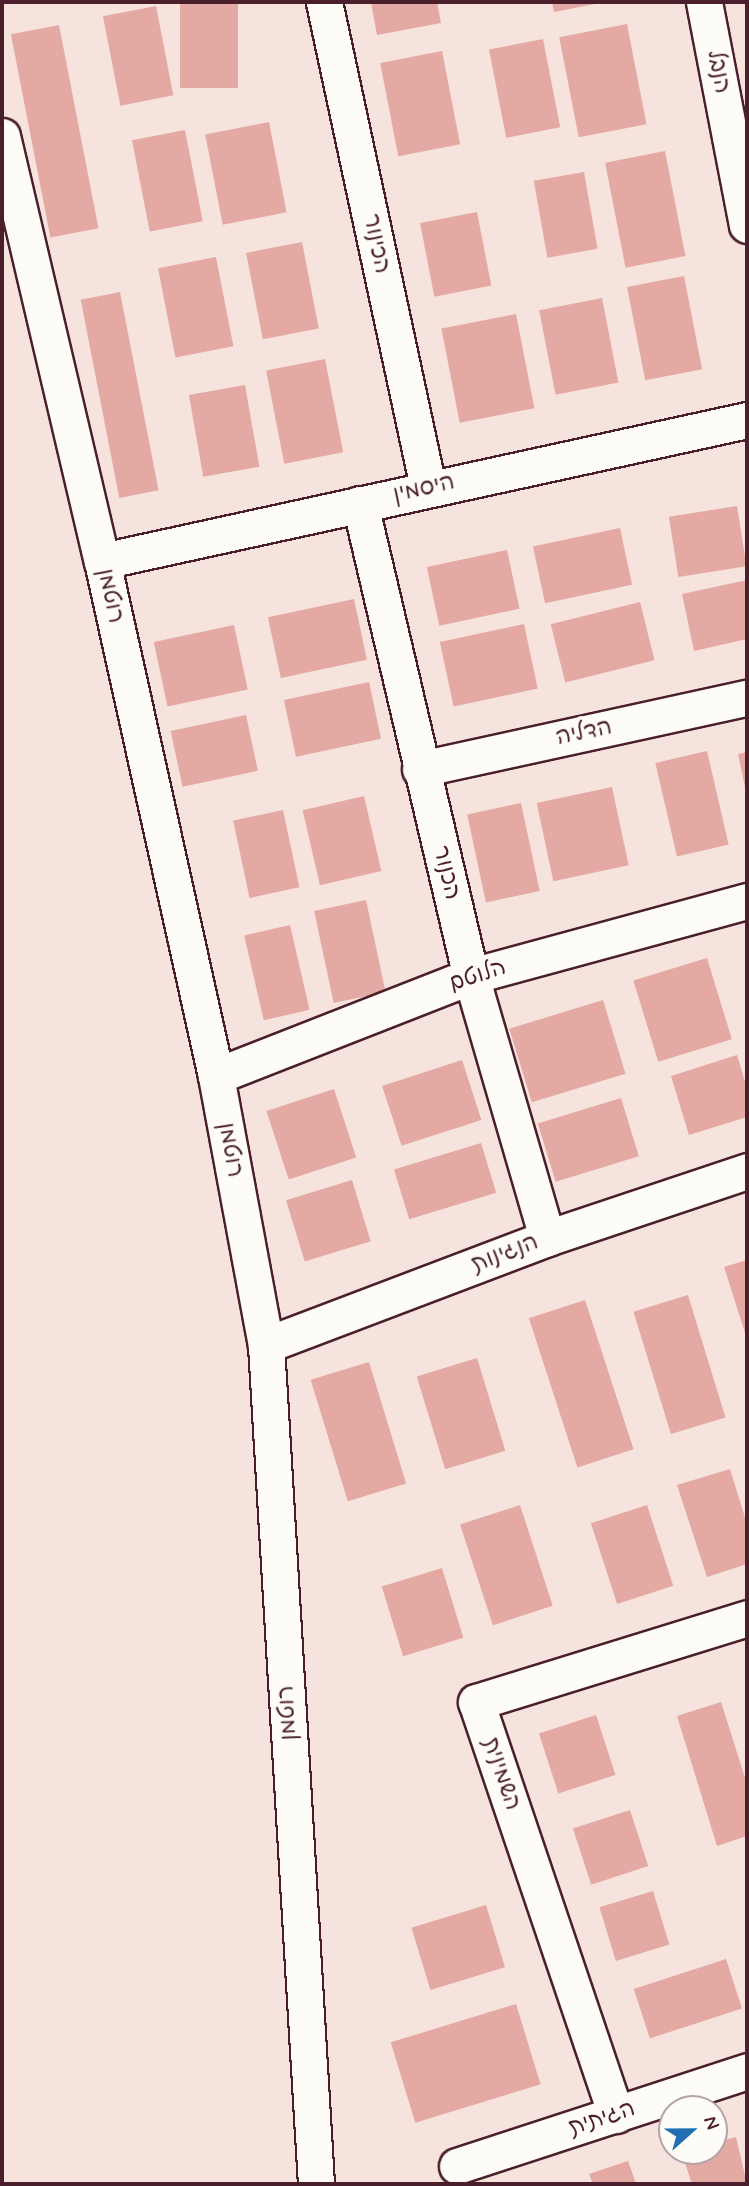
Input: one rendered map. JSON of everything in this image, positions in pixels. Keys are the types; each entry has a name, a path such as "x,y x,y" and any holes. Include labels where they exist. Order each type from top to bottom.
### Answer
{"street":[{"name":"הכינור","path":"324,2 428,487"},
{"name":"הנבל","path":"705,2 747,225"},
{"name":"רוטמן","path":"2,136 103,561 216,1076 266,1345 316,2184"},
{"name":"היסמין","path":"103,561 428,487 747,420"},
{"name":"הכנור","path":"360,504 420,769 471,976 547,1238"},
{"name":"הדליה","path":"420,769 747,698"},
{"name":"הלוטם","path":"216,1076 471,976 747,901"},
{"name":"הנגינות","path":"266,1345 547,1238 747,1171"},
{"name":"השמינית","path":"616,2115 476,1702 747,1618"},
{"name":"הגיתית","path":"457,2166 747,2071"}],"building":[{"path":"180,2 238,2 238,88 180,88"},
{"path":"371,2 437,2 441,23 377,35"},
{"path":"552,2 599,2 600,3 554,12"},
{"path":"156,6 173,95 120,106 103,16"},
{"path":"627,24 646,124 579,137 559,37"},
{"path":"59,25 98,228 50,238 11,34"},
{"path":"543,39 560,127 506,138 489,49"},
{"path":"442,51 460,144 398,156 380,63"},
{"path":"269,122 287,212 223,225 205,134"},
{"path":"185,130 203,221 150,232 132,140"},
{"path":"665,151 685,256 626,268 605,163"},
{"path":"584,172 598,249 547,258 534,181"},
{"path":"477,212 491,286 434,297 420,223"},
{"path":"302,242 319,328 263,339 246,253"},
{"path":"216,257 233,346 175,358 158,268"},
{"path":"684,276 702,369 645,380 627,287"},
{"path":"120,292 159,490 119,498 81,300"},
{"path":"602,298 618,382 556,395 539,310"},
{"path":"516,314 534,408 460,423 441,329"},
{"path":"325,359 343,452 284,464 266,370"},
{"path":"245,385 259,467 203,477 189,395"},
{"path":"737,506 747,566 678,577 669,517"},
{"path":"620,528 632,585 545,603 533,547"},
{"path":"507,550 519,609 439,626 427,567"},
{"path":"747,580 747,639 694,651 682,594"},
{"path":"354,599 367,660 281,678 268,617"},
{"path":"640,602 655,660 565,682 551,624"},
{"path":"524,624 538,689 454,706 440,642"},
{"path":"234,625 248,690 168,707 154,642"},
{"path":"369,682 381,739 296,757 284,700"},
{"path":"246,715 258,771 183,787 171,731"},
{"path":"707,751 729,845 677,856 655,763"},
{"path":"747,752 747,792 746,792 738,754"},
{"path":"612,787 629,865 553,881 537,803"},
{"path":"364,796 381,871 320,885 303,810"},
{"path":"521,803 540,891 486,902 467,814"},
{"path":"283,810 299,887 250,898 233,821"},
{"path":"366,900 386,992 334,1003 314,911"},
{"path":"290,925 310,1010 264,1020 244,936"},
{"path":"707,958 732,1039 658,1062 633,981"},
{"path":"603,1000 626,1074 532,1102 509,1029"},
{"path":"737,1055 747,1088 747,1117 689,1135 671,1076"},
{"path":"462,1060 481,1120 402,1146 382,1086"},
{"path":"334,1089 356,1157 289,1179 266,1111"},
{"path":"621,1098 639,1156 556,1182 538,1123"},
{"path":"481,1143 496,1193 409,1219 394,1170"},
{"path":"352,1180 371,1241 305,1261 286,1200"},
{"path":"747,1260 747,1339 724,1267"},
{"path":"688,1295 725,1417 671,1434 633,1312"},
{"path":"585,1300 634,1449 577,1468 529,1318"},
{"path":"477,1358 505,1451 445,1469 417,1376"},
{"path":"369,1362 406,1483 348,1501 311,1380"},
{"path":"730,1469 747,1524 747,1564 707,1577 677,1485"},
{"path":"520,1505 553,1606 493,1625 460,1524"},
{"path":"647,1505 673,1586 617,1604 591,1523"},
{"path":"442,1568 463,1638 403,1656 382,1586"},
{"path":"721,1702 747,1784 747,1836 717,1846 677,1716"},
{"path":"596,1715 615,1775 558,1793 539,1734"},
{"path":"630,1810 648,1866 591,1885 573,1829"},
{"path":"653,1891 669,1945 616,1961 599,1907"},
{"path":"486,1905 505,1967 430,1990 411,1928"},
{"path":"726,1959 742,2008 650,2038 634,1989"},
{"path":"516,2004 541,2084 415,2123 391,2042"},
{"path":"736,2137 747,2184 692,2184 686,2165 728,2165 728,2139"},
{"path":"628,2161 636,2184 593,2184 589,2174"}]}
